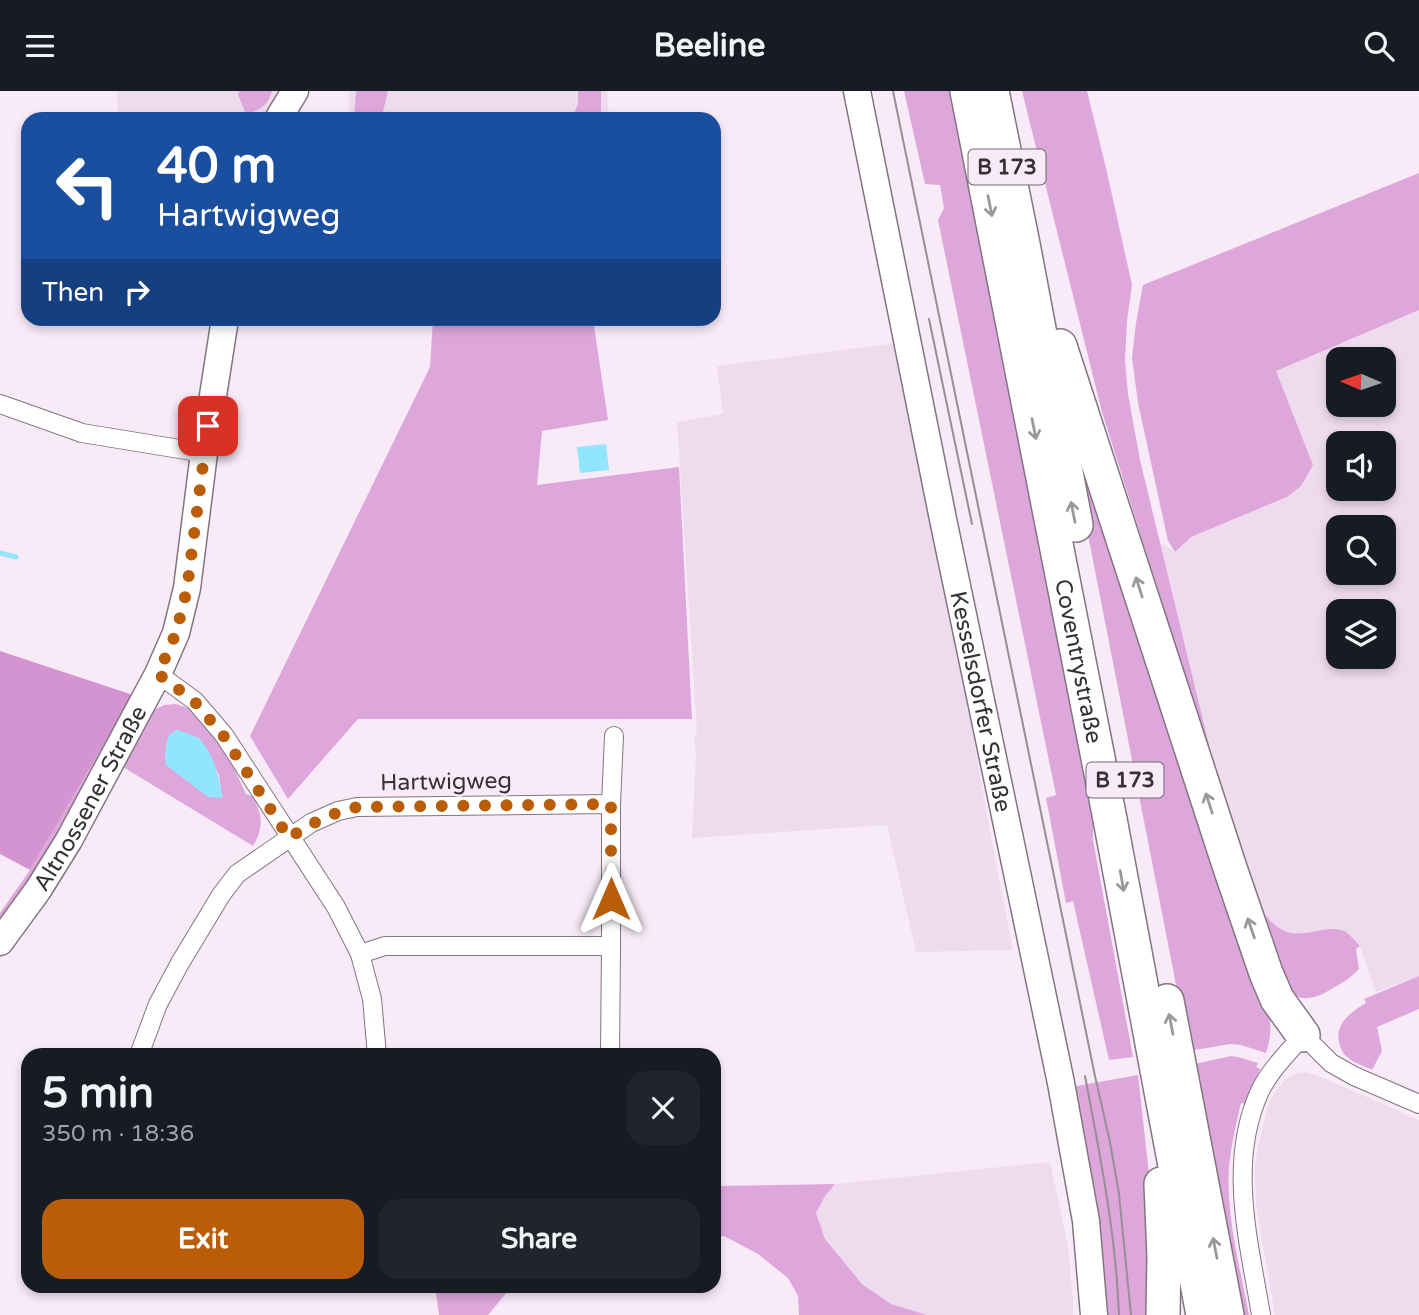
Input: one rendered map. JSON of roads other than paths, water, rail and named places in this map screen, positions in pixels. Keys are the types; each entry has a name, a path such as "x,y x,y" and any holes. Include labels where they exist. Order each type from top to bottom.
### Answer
{"highway":[{"name":"Coventrystraße","path":"967,91 1109,814 1203,1315"},
{"name":"B 173","path":"992,91 1227,1315"},
{"path":"1023,244 1047,309 1266,973 1277,999 1303,1035"},
{"path":"1157,1073 1164,1257 1163,1315"}],"street":[{"path":"282,112 295,91"},
{"name":"Kesselsdorfer Straße","path":"857,91 1061,1083 1086,1221 1094,1315"},
{"name":"Altnossener Straße","path":"0,942 38,890 69,840 158,674 176,633 187,589 224,326"},
{"path":"0,404 82,433 204,453"},
{"path":"158,674 194,701 223,735 336,907 360,954 372,999 376,1048"},
{"path":"610,1048 611,804 614,736"},
{"name":"Hartwigweg","path":"142,1048 158,1005 221,895 237,874 311,823 338,811 357,807 611,804"},
{"path":"360,954 385,946 611,946"},
{"path":"1261,1315 1246,1225 1242,1167 1250,1121 1259,1091 1271,1072 1303,1035 1331,1063 1419,1104"}],"water":[{"path":"606,444 609,470 580,473 577,447"},
{"path":"177,730 199,739 208,750 220,783 222,798 208,797 166,765 169,735"}],"waterway":[{"path":"0,553 16,557"}],"tram line":[{"path":"893,91 1110,1142 1119,1194 1131,1315"},
{"path":"929,319 972,524"},
{"path":"1085,1076 1111,1225 1119,1315"}]}
